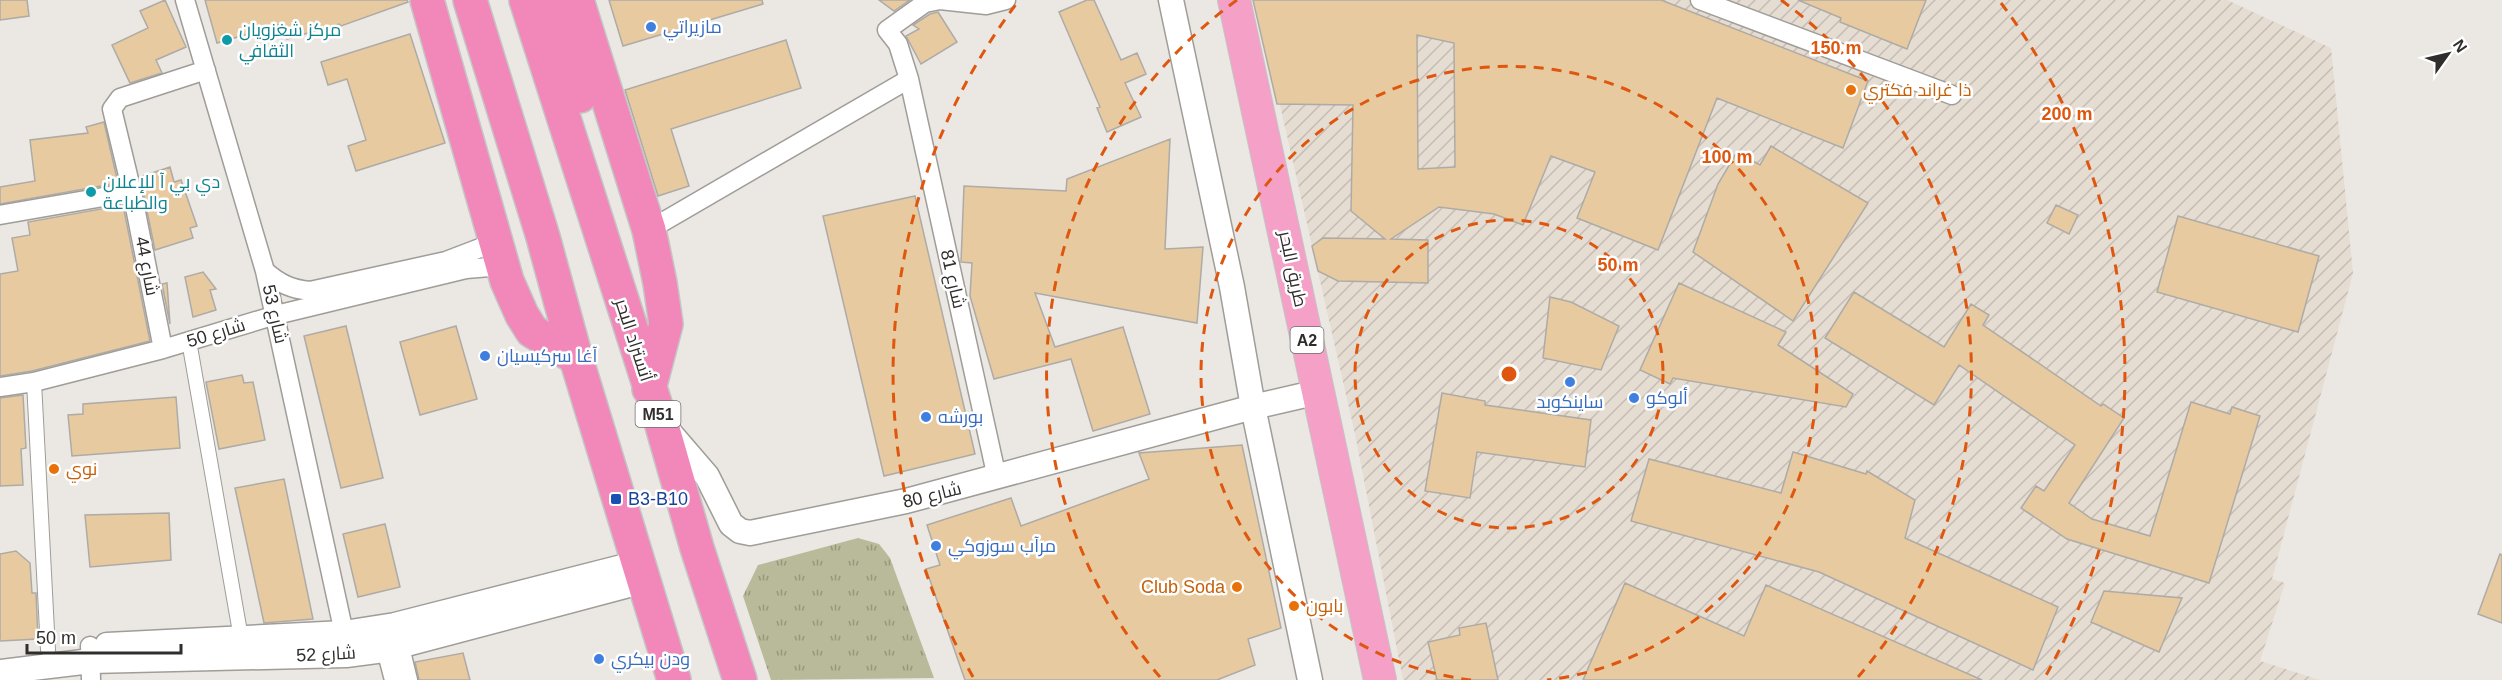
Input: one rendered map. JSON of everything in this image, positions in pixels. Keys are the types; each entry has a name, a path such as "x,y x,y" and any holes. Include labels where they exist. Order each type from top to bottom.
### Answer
{"highway":[{"path":"428,0 499,253 516,303 532,331 576,358"},
{"path":"470,0 543,237 576,358 674,680"},
{"name":"أتستراد البحر","path":"526,0 661,422 697,548 740,680"},
{"path":"551,0 587,119 573,148"},
{"path":"577,0 650,231 666,324 649,389"},
{"name":"طريق البحر","path":"1234,0 1380,680"}],"street":[{"name":"شارع 53","path":"185,0 265,271 344,633"},
{"name":"شارع 81","path":"997,478 909,79 898,44 887,30 926,3 940,0 986,5 1006,0"},
{"path":"1171,0 1232,287 1253,407 1310,680"},
{"path":"1700,0 1952,95"},
{"name":"شارع 44","path":"164,349 132,192 112,110 120,98 206,70"},
{"path":"650,231 909,79"},
{"path":"0,215 132,192"},
{"path":"265,271 278,282 293,289 310,291 367,286 464,256 499,253"},
{"name":"شارع 50","path":"0,387 34,382 164,349 367,286 466,269 499,253"},
{"path":"189,341 241,638"},
{"path":"34,382 48,651"},
{"name":"شارع 80","path":"661,422 707,476 731,524 740,531 750,533 882,507 997,478 1253,407 1318,392"},
{"name":"شارع 52","path":"0,656 48,651 90,662 346,655 390,637 641,572"},
{"name":"شارع 52","path":"0,672 90,662 241,638 344,633 390,637"},
{"path":"390,637 394,680"},
{"path":"390,637 408,680"}],"shaded area":[{"path":"1256,0 2227,0 2331,48 2353,273 2272,579 2285,583 2260,661 2320,680 1403,680 1355,434"}],"green space":[{"path":"858,538 879,544 890,558 934,678 771,680 743,596 758,565"}],"building":[{"path":"0,0 27,0 29,16 0,20"},
{"path":"165,0 186,47 156,60 162,73 130,83 112,45 148,28 140,11"},
{"path":"205,0 407,0 408,2 341,26 339,24 287,39 282,24 217,43"},
{"name":"مازيراتي","path":"609,0 762,0 763,4 623,46"},
{"path":"879,0 910,0 894,11"},
{"path":"1087,0 1094,0 1121,60 1137,53 1146,74 1125,83 1141,117 1107,132 1097,108 1100,107 1059,12"},
{"path":"1253,0 1661,0 1868,81 1843,148 1717,98 1658,250 1577,218 1595,172 1551,156 1523,225 1494,214 1439,207 1391,239 1428,240 1428,283 1338,281 1318,271 1312,246 1323,238 1385,239 1351,211 1353,105 1277,104","holes":["1417,35 1454,43 1455,167 1418,169"]},
{"path":"1798,0 1926,0 1907,49 1840,22 1841,18"},
{"path":"938,12 957,42 921,64 906,36 919,29 913,25 930,14"},
{"path":"410,34 445,143 356,171 348,146 366,140 347,79 328,85 321,62"},
{"path":"786,40 801,88 671,129 689,186 658,196 625,90"},
{"path":"104,122 118,183 0,204 0,187 35,181 30,140 88,133 86,127"},
{"path":"1170,139 1165,249 1203,247 1197,323 1035,293 1055,347 1123,327 1150,414 1093,431 1071,359 994,379 970,296 972,263 961,262 964,186 1066,191 1067,179"},
{"path":"1771,146 1868,203 1793,321 1693,252 1718,184 1737,152 1760,165"},
{"path":"170,167 174,182 181,180 197,226 190,228 193,238 155,250 140,177"},
{"path":"915,196 975,454 884,476 823,216"},
{"path":"123,205 150,341 32,371 0,376 0,274 18,271 12,238 30,235 28,222"},
{"path":"2056,205 2078,215 2069,234 2047,223"},
{"path":"2178,216 2319,256 2298,332 2157,292"},
{"path":"203,272 216,289 210,290 216,310 193,317 185,277"},
{"path":"167,283 170,324 162,284"},
{"path":"1679,283 1786,332 1778,345 1853,394 1846,407 1673,378 1670,384 1640,370"},
{"path":"1854,292 1944,347 1971,304 1989,315 1983,325 2101,406 2103,404 2124,418 2069,503 2092,519 2150,536 2191,402 2230,414 2232,407 2260,416 2209,583 2067,539 2021,508 2036,486 2044,491 2075,445 1959,365 1934,405 1825,338"},
{"path":"1550,297 1571,302 1619,326 1601,370 1543,358"},
{"path":"346,326 383,478 341,488 304,336"},
{"path":"456,326 477,399 420,415 400,342"},
{"path":"242,375 244,383 253,382 265,440 219,449 206,382"},
{"path":"1442,393 1485,401 1485,405 1591,420 1585,467 1477,452 1470,498 1425,491"},
{"path":"23,395 26,448 21,449 23,485 0,486 0,398"},
{"path":"176,397 180,448 72,456 68,415 83,414 83,404"},
{"path":"1242,445 1281,628 1248,639 1255,665 1217,680 965,680 926,569 940,565 927,525 1011,498 1021,526 1149,479 1139,453"},
{"path":"1793,452 1866,474 1867,471 1915,500 1905,538 2058,607 2033,670 1819,572 1631,521 1649,459 1781,493"},
{"path":"284,479 313,619 264,623 235,488"},
{"path":"169,513 171,560 90,567 85,515"},
{"path":"385,524 400,587 358,597 343,534"},
{"path":"16,551 30,563 32,593 36,593 38,639 0,641 0,554"},
{"path":"2500,554 2502,555 2502,623 2478,614"},
{"path":"1625,583 1744,636 1766,585 1982,680 1583,680"},
{"path":"2104,591 2182,598 2159,652 2091,622"},
{"path":"1486,623 1498,680 1437,680 1428,642 1460,635 1459,628"},
{"path":"463,653 470,680 419,680 415,662"}],"place":[{"name":"مازيراتي","path":"651,27"},
{"name":"مركز شغزويان الثقافي","path":"227,40"},
{"name":"ذا غراند فكتري","path":"1851,90"},
{"name":"دي بي آ للإعلان والطباعة","path":"91,192"},
{"name":"آغا سركيسيان","path":"485,356"},
{"name":"ساينكوبد","path":"1570,382"},
{"name":"ألوكو","path":"1634,398"},
{"name":"بورشه","path":"926,417"},
{"name":"نوي","path":"54,469"},
{"name":"B3-B10","path":"616,499"},
{"name":"مرآب سوزوكي","path":"936,546"},
{"name":"Club Soda","path":"1237,587"},
{"name":"بابون","path":"1294,606"},
{"name":"ودن بيكري","path":"599,659"}]}
